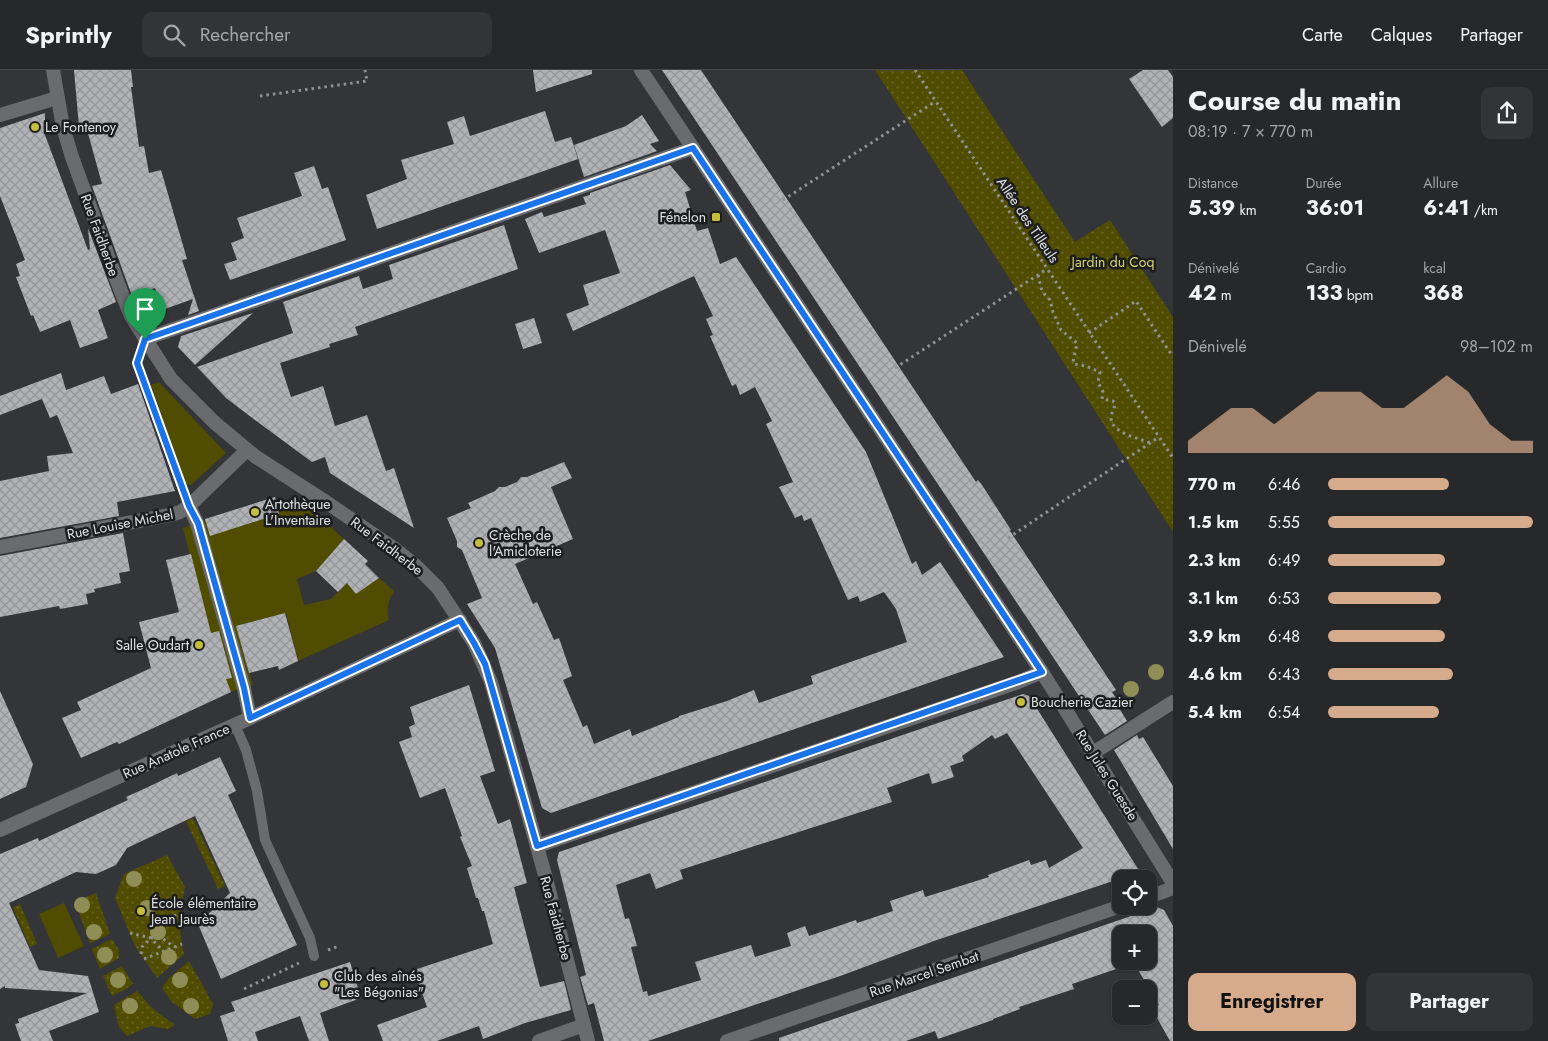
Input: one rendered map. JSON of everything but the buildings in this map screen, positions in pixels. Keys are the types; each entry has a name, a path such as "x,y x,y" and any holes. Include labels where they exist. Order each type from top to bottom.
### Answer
{"street":[{"name":"Rue Faidherbe","path":"53,70 63,127 72,158 120,289 131,316 171,379 247,450 326,502 411,562 438,588 474,643 485,664 537,846 588,1041"},
{"name":"Rue Jules Guesde","path":"641,70 1042,672 1173,883"},
{"path":"0,115 58,98"},
{"path":"145,339 693,148"},
{"name":"Rue Louise Michel","path":"0,547 180,512 189,506 247,450"},
{"path":"189,506 198,523 244,688 250,718"},
{"name":"Rue Anatole France","path":"0,830 235,725 460,620"},
{"path":"537,846 1042,672"},
{"path":"1094,753 1173,702"},
{"path":"1157,894 1173,888"},
{"name":"Rue Marcel Sembat","path":"727,1041 1112,909"},
{"path":"539,1041 584,1026"}],"lane":[{"path":"235,725 246,750 257,791 265,840 310,938 314,956"}],"path":[{"path":"260,96 367,81 365,70"},
{"name":"Allée des Tilleuls","path":"915,70 1173,458"},
{"path":"783,200 936,101"},
{"path":"896,368 1047,269"},
{"path":"1038,275 1041,288 1050,300 1061,330 1077,343 1074,364 1086,366 1100,372 1098,382 1103,392 1102,399 1115,403 1111,419 1115,427 1119,431 1150,443"},
{"path":"1090,333 1136,300 1173,357"},
{"path":"145,339 137,363 189,506"},
{"path":"1008,538 1159,436"},
{"path":"141,954 142,946 151,938 162,923 179,913"},
{"path":"130,933 151,938 162,938 174,947"},
{"path":"151,938 163,951"},
{"path":"144,960 182,944"},
{"path":"244,989 339,946"}],"green space":[{"name":"Jardin du Coq","path":"875,70 962,70 1075,242 1110,220 1173,317 1173,532"},
{"path":"159,382 226,453 191,485 186,484 151,385"},
{"path":"276,501 287,502 305,508 344,539 316,571 297,579 304,605 331,599 347,583 356,594 379,578 394,591 388,605 389,620 298,661 286,613 244,624 241,645 253,685 230,692 215,651 183,528 231,511 236,527 279,514"},
{"path":"193,818 225,886 218,889 186,821"},
{"path":"167,855 185,887 180,920 184,954 157,978 135,946 115,898 124,874"},
{"path":"96,893 110,934 90,943 75,902"},
{"path":"64,903 84,946 58,958 39,914"},
{"path":"20,904 37,944 30,947 13,908"},
{"path":"112,939 119,950 119,958 100,969 92,949"},
{"path":"189,961 213,1004 210,1014 195,1019 172,1002 162,988 169,978"},
{"path":"122,966 133,984 112,996 103,976"},
{"path":"137,991 152,1008 175,1025 168,1029 150,1026 127,1036 119,1027 114,1005"}],"place":[{"name":"Le Fontenoy","path":"35,127"},
{"name":"Fénelon","path":"716,217"},
{"name":"Artothèque L'Inventaire","path":"255,512"},
{"name":"Crèche de l'Amicloterie","path":"479,543"},
{"name":"Salle Oudart","path":"199,645"},
{"name":"Boucherie Cazier","path":"1021,702"},
{"name":"École élémentaire Jean Jaurès","path":"141,911"},
{"name":"Club des aînés \"Les Bégonias\"","path":"324,984"}],"route":[{"path":"693,148 1042,672 1018,682 537,846 485,664 460,620 250,718 244,688 198,523 189,506 137,363 145,339 693,148"}]}
